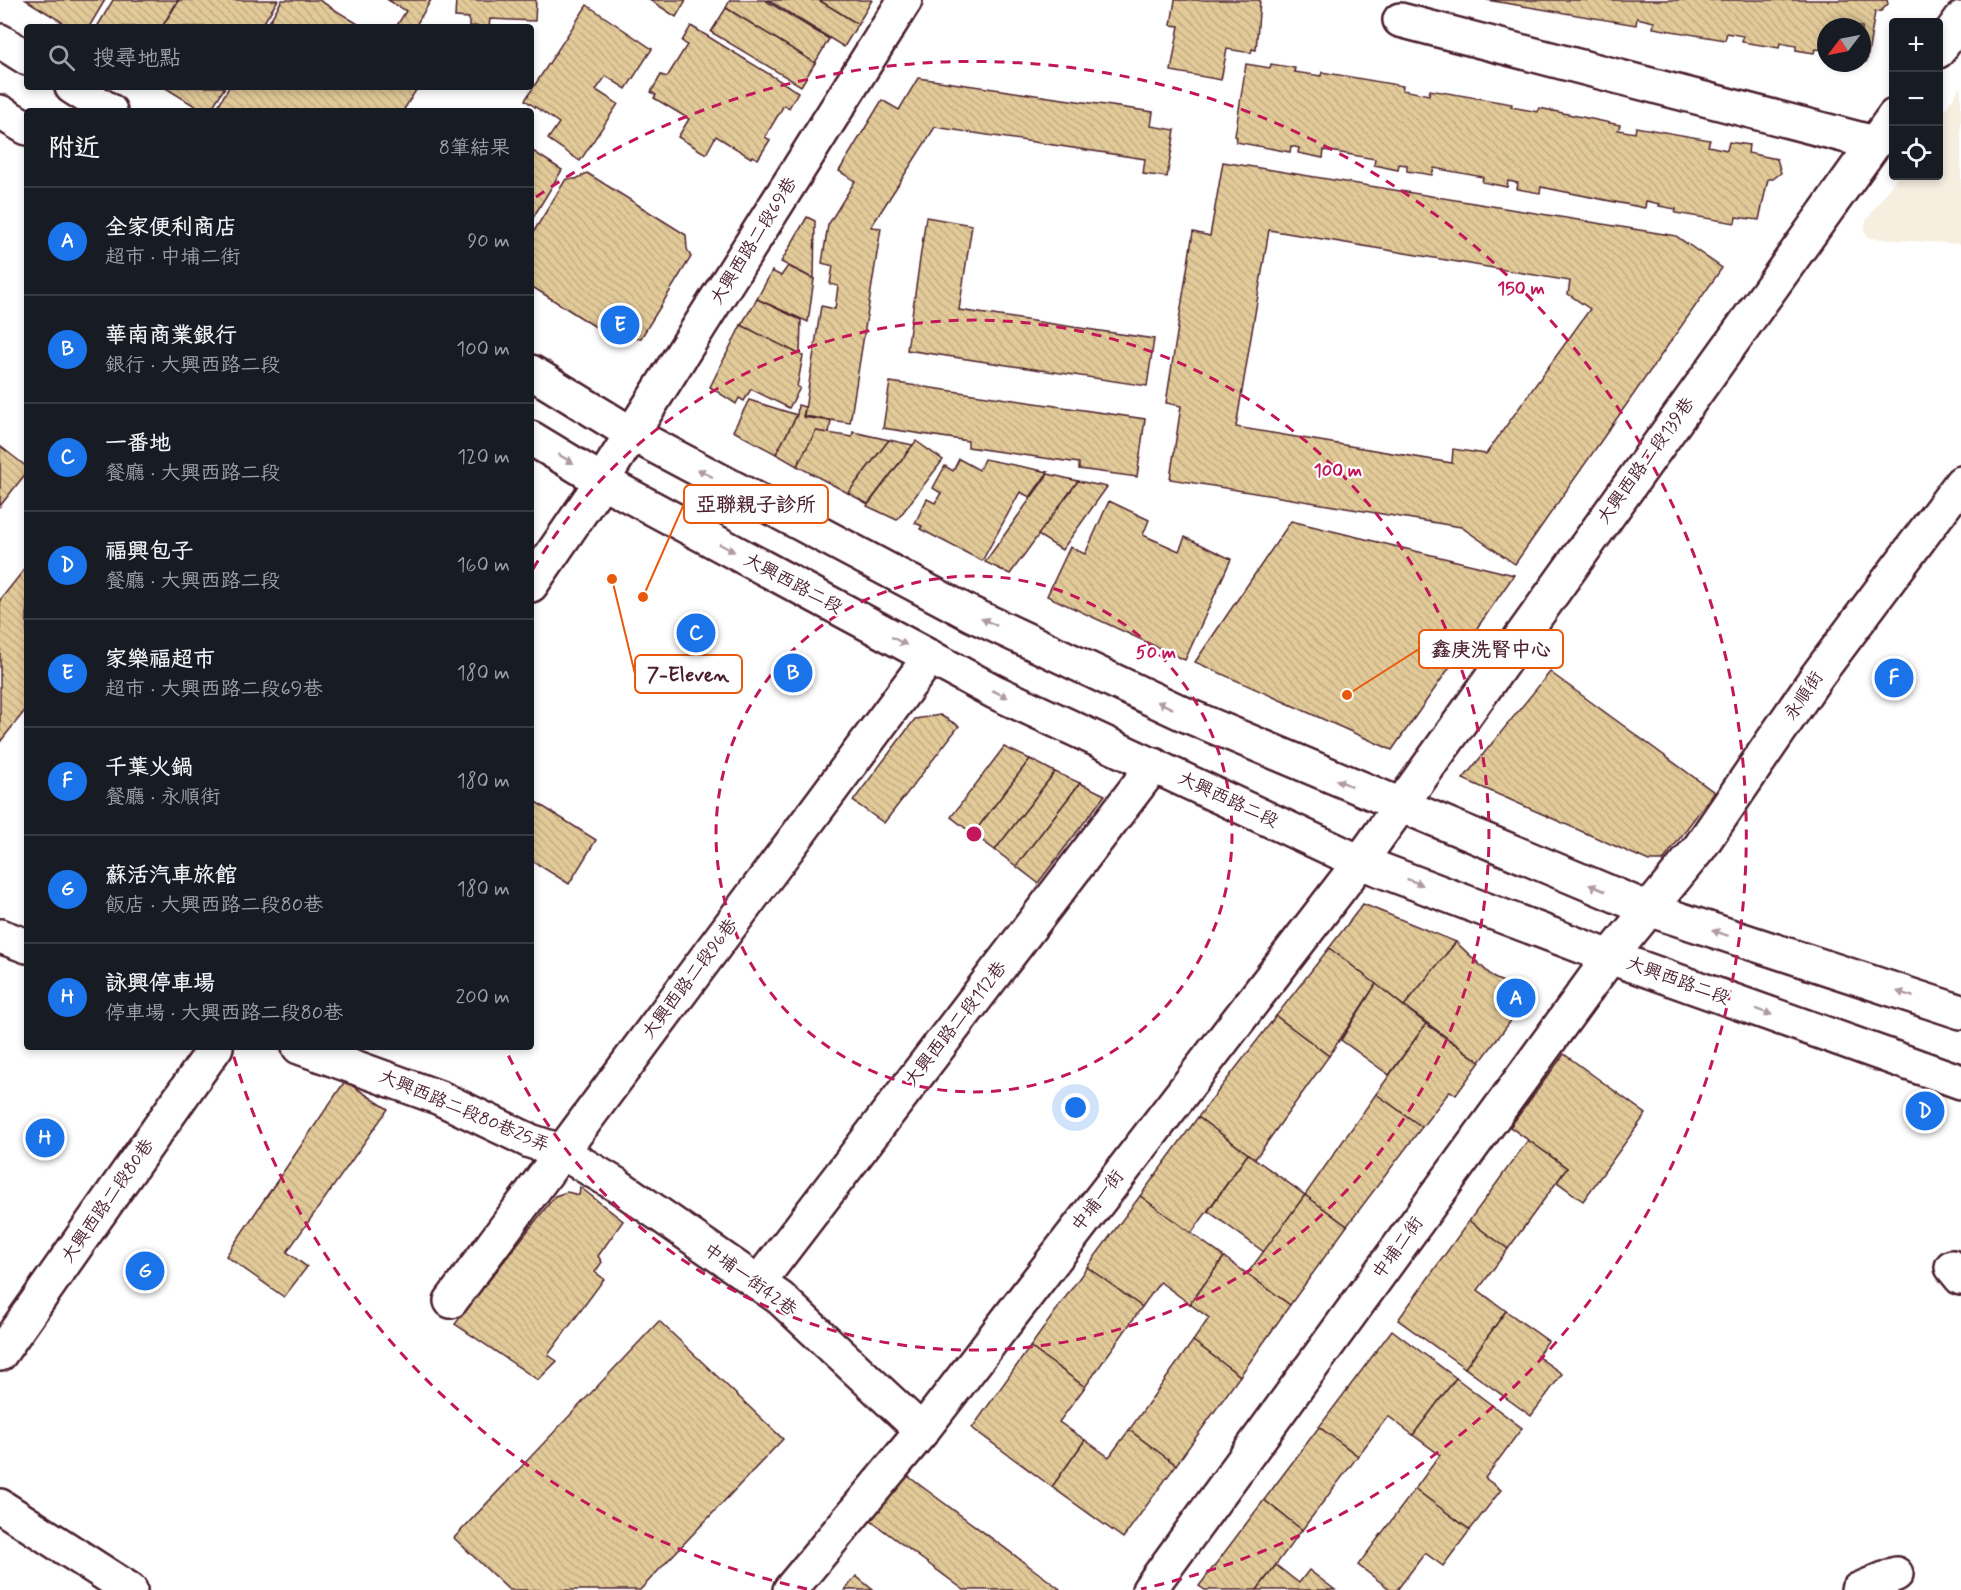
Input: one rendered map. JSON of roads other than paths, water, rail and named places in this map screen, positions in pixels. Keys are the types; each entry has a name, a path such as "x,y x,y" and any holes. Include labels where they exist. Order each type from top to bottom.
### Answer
{"street":[{"name":"大興西路二段69巷","path":"602,481 905,0"},
{"path":"1943,44 1961,19"},
{"path":"1400,20 1874,143"},
{"path":"0,41 24,56"},
{"path":"77,90 105,108"},
{"path":"0,112 24,126"},
{"name":"大興西路二段139巷","path":"1398,806 1889,122"},
{"path":"534,374 632,434 971,614 1184,714 1398,806 1651,910 1961,1012"},
{"name":"大興西路二段","path":"534,440 602,481 995,692 1360,862 1610,957 1961,1082"},
{"path":"534,581 602,481"},
{"name":"永順街","path":"1651,910 1700,848 1817,676 1961,483"},
{"name":"大興西路二段96巷","path":"451,1301 560,1151 930,657"},
{"name":"大興西路二段112巷","path":"758,1283 1154,765"},
{"name":"中埔一街","path":"790,1590 922,1431 1360,862 1398,806"},
{"name":"中埔二街","path":"1149,1590 1610,957 1651,910"},
{"path":"0,936 24,945"},
{"name":"大興西路二段80巷","path":"0,1354 214,1050"},
{"name":"大興西路二段80巷25弄","path":"307,1050 440,1098 530,1141 560,1151"},
{"name":"中埔一街42巷","path":"560,1151 617,1185 780,1298 922,1431"},
{"path":"0,1506 130,1590"},
{"path":"1858,1590 1896,1574"}],"place":[{"name":"家樂福超市","path":"620,325"},
{"name":"7-Eleven","path":"612,579"},
{"name":"亞聯親子診所","path":"643,597"},
{"name":"一番地","path":"696,633"},
{"name":"華南商業銀行","path":"793,673"},
{"name":"千葉火鍋","path":"1894,678"},
{"name":"鑫庚洗腎中心","path":"1347,695"},
{"name":"全家便利商店","path":"1516,998"},
{"name":"福興包子","path":"1925,1111"},
{"name":"詠興停車場","path":"45,1138"},
{"name":"蘇活汽車旅館","path":"145,1271"}]}
